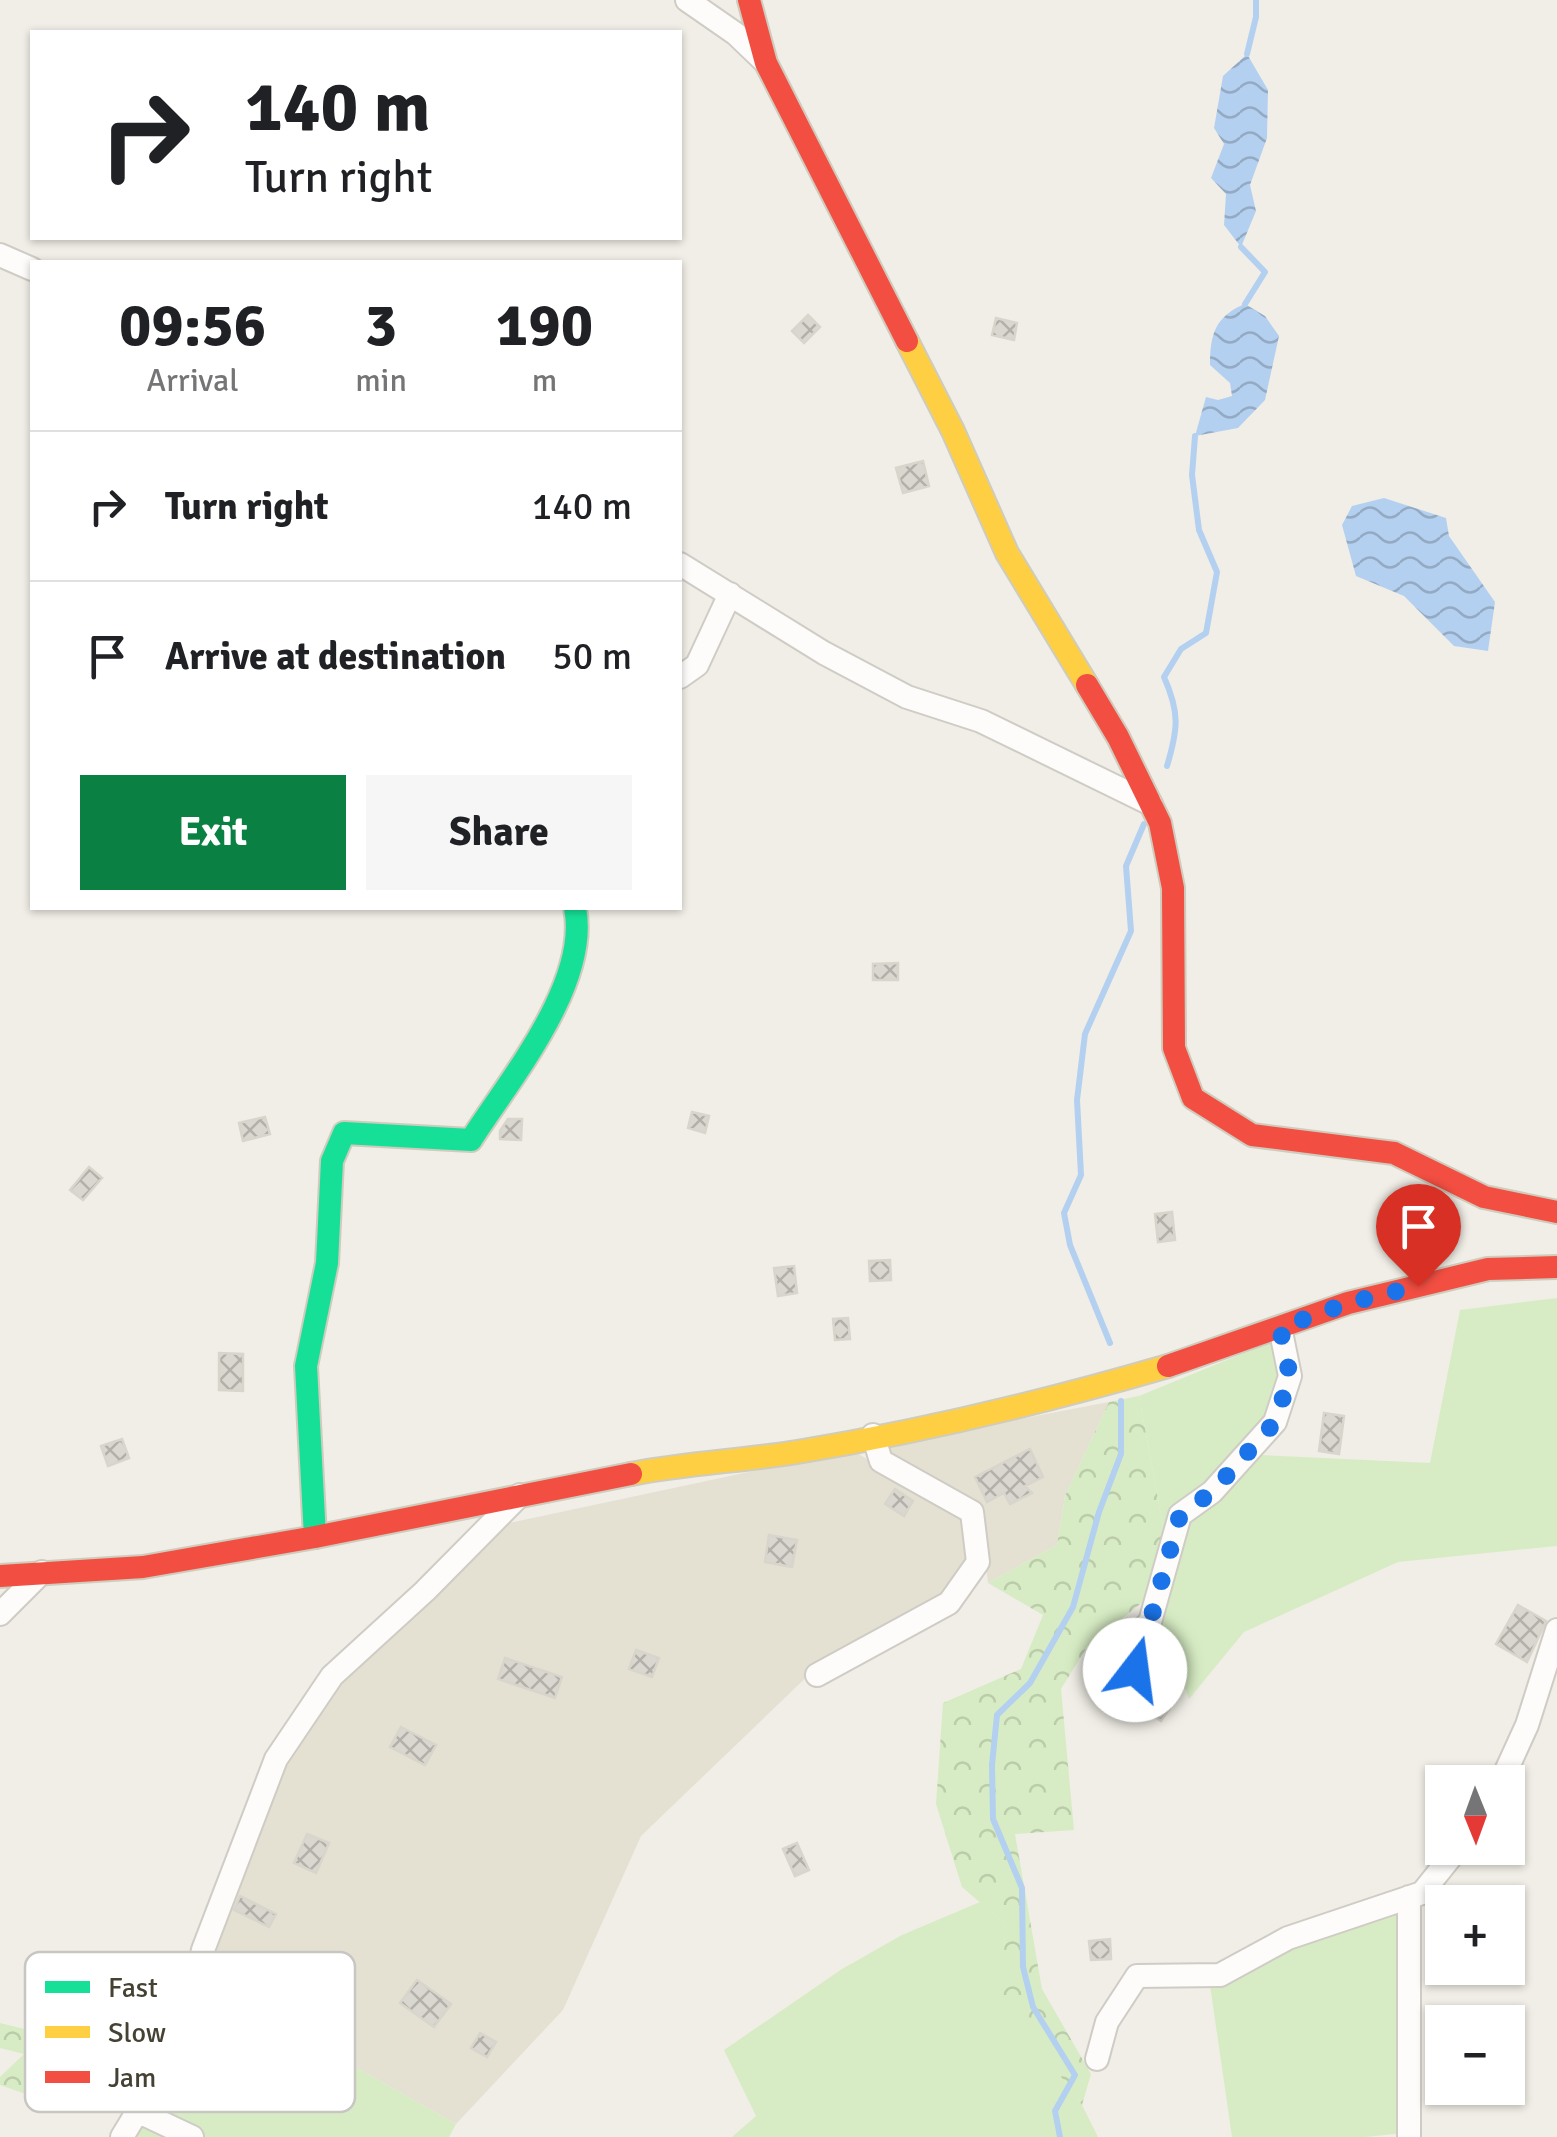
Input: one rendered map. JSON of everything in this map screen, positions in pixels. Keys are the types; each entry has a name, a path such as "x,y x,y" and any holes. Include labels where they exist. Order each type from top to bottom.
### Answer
{"street":[{"path":"687,0 736,34 766,62"},
{"path":"748,0 766,62 953,431 1007,553 1118,738 1160,823 1173,888 1174,1048 1193,1098 1252,1135 1394,1154 1484,1197 1557,1212"},
{"path":"0,256 30,268"},
{"path":"682,565 906,697 981,720 1151,804"},
{"path":"682,676 696,665 730,594"},
{"path":"315,1537 306,1366 327,1263 332,1161 344,1132 470,1140 546,1018 567,976 578,931 575,910"},
{"path":"0,1576 143,1566 315,1537 674,1465 796,1452 1068,1395 1199,1358 1348,1303 1488,1269 1557,1267"},
{"path":"1135,1670 1134,1638 1150,1622 1180,1515 1212,1492 1275,1422 1290,1376 1280,1328"},
{"path":"818,1675 949,1603 978,1562 972,1512 881,1461 874,1436"},
{"path":"203,1952 276,1759 332,1676 425,1591 520,1495"},
{"path":"0,1614 42,1572"},
{"path":"1509,1765 1527,1725 1557,1630"},
{"path":"1097,2058 1107,2022 1137,1976 1220,1975 1288,1938 1422,1893 1444,1865"},
{"path":"1408,2137 1409,1897"},
{"path":"122,2137 138,2112 192,2137"}],"shaded area":[{"path":"1109,1402 1065,1496 1057,1545 988,1583 980,1512 888,1459 884,1445"},
{"path":"852,1450 963,1517 973,1561 945,1598 816,1668 641,1836 563,2010 456,2124 355,2067 355,1952 216,1952 282,1762 335,1685 504,1524"}],"green space":[{"path":"1557,1298 1557,1546 1398,1562 1244,1632 1189,1699 1156,1612 1183,1523 1260,1455 1430,1463 1460,1310"},
{"path":"1273,1341 1283,1377 1267,1422 1165,1537 1139,1396"},
{"path":"1139,1396 1165,1537 1150,1596 1087,1647 1061,1689 1074,1830 1015,1834 1042,1989 1091,2074 1082,2105 1003,1999 1005,1924 962,1887 936,1804 943,1703 1021,1669 1043,1615 988,1583 1057,1545 1065,1496 1109,1402"},
{"path":"980,1902 1005,1924 1004,1999 1082,2105 1098,2137 732,2137 756,2116 724,2050 842,1969 902,1935"},
{"path":"1403,1905 1403,2133 1366,2137 1232,2137 1210,1985 1288,1943"},
{"path":"0,2023 25,2029 25,2094 0,2085 0,2077 24,2054 0,2048"},
{"path":"355,2067 456,2124 449,2137 137,2137 151,2112 355,2112"}],"water":[{"path":"1247,54 1268,90 1267,138 1250,185 1256,211 1241,247 1224,225 1226,194 1211,178 1224,144 1214,128 1223,76"},
{"path":"1245,304 1265,316 1279,336 1265,400 1238,428 1195,436 1206,397 1218,400 1232,396 1230,383 1210,365 1211,344 1221,321"},
{"path":"1384,498 1446,518 1449,536 1495,602 1488,651 1454,646 1404,596 1356,576 1342,525 1352,506"}],"building":[{"path":"808,315 820,327 804,343 792,331"},
{"path":"996,318 1017,323 1014,340 992,335"},
{"path":"923,461 929,486 903,493 896,468"},
{"path":"898,963 898,980 873,980 873,964"},
{"path":"692,1112 709,1116 705,1133 688,1128"},
{"path":"265,1117 270,1134 243,1141 239,1123"},
{"path":"508,1119 522,1119 521,1140 500,1139"},
{"path":"89,1167 102,1178 83,1200 70,1190"},
{"path":"1172,1212 1175,1240 1158,1242 1155,1214"},
{"path":"890,1260 891,1280 870,1281 869,1261"},
{"path":"794,1266 797,1293 778,1296 774,1268"},
{"path":"848,1318 850,1339 835,1340 833,1319"},
{"path":"219,1353 243,1354 243,1391 219,1390"},
{"path":"1324,1413 1344,1416 1339,1454 1319,1451"},
{"path":"122,1439 129,1458 108,1466 101,1446"},
{"path":"1030,1449 1043,1477 1025,1486 1032,1493 1010,1504 1004,1493 987,1502 975,1477"},
{"path":"895,1489 913,1501 904,1516 885,1504"},
{"path":"769,1535 797,1540 792,1567 765,1562"},
{"path":"1518,1605 1546,1621 1527,1662 1496,1644"},
{"path":"636,1650 659,1658 652,1677 629,1669"},
{"path":"505,1658 562,1677 555,1698 498,1679"},
{"path":"1152,1695 1170,1708 1161,1721 1142,1708"},
{"path":"401,1727 436,1745 425,1765 390,1747"},
{"path":"307,1834 329,1843 316,1873 294,1863"},
{"path":"797,1843 809,1870 795,1876 783,1849"},
{"path":"240,1896 276,1914 269,1927 234,1910"},
{"path":"1110,1939 1111,1959 1091,1960 1089,1941"},
{"path":"417,1980 451,2004 434,2027 400,2003"},
{"path":"480,2033 496,2042 487,2057 471,2048"}],"waterway":[{"path":"1247,54 1256,0"},
{"path":"1241,247 1265,272 1245,304"},
{"path":"1167,766 1176,721 1164,677 1181,649 1206,633 1217,572 1199,530 1192,475 1195,436"},
{"path":"1110,1343 1070,1245 1064,1213 1081,1175 1077,1100 1085,1034 1131,931 1126,866 1144,824"},
{"path":"1060,2137 1055,2111 1075,2075 1033,2007 1023,1967 1022,1888 993,1819 992,1765 997,1715 1030,1683 1073,1607 1099,1512 1121,1454 1121,1401"}],"traffic: fast":[{"path":"315,1537 306,1366 327,1263 332,1161 344,1133 471,1140 525,1060 559,998 571,967 575,910"}],"traffic: slow":[{"path":"907,341 953,431 1007,553 1087,685"},
{"path":"631,1474 890,1435 1168,1366"}],"traffic: jam":[{"path":"749,0 766,63 907,341"},
{"path":"1087,685 1118,737 1160,823 1173,888 1174,1048 1193,1098 1252,1135 1394,1153 1484,1197 1557,1212"},
{"path":"1168,1366 1348,1303 1488,1269 1557,1267"},
{"path":"0,1576 143,1567 631,1474"}],"route":[{"path":"1135,1670 1134,1638 1150,1622 1180,1515 1212,1492 1275,1422 1290,1376 1280,1328 1348,1303 1418,1286"}]}
